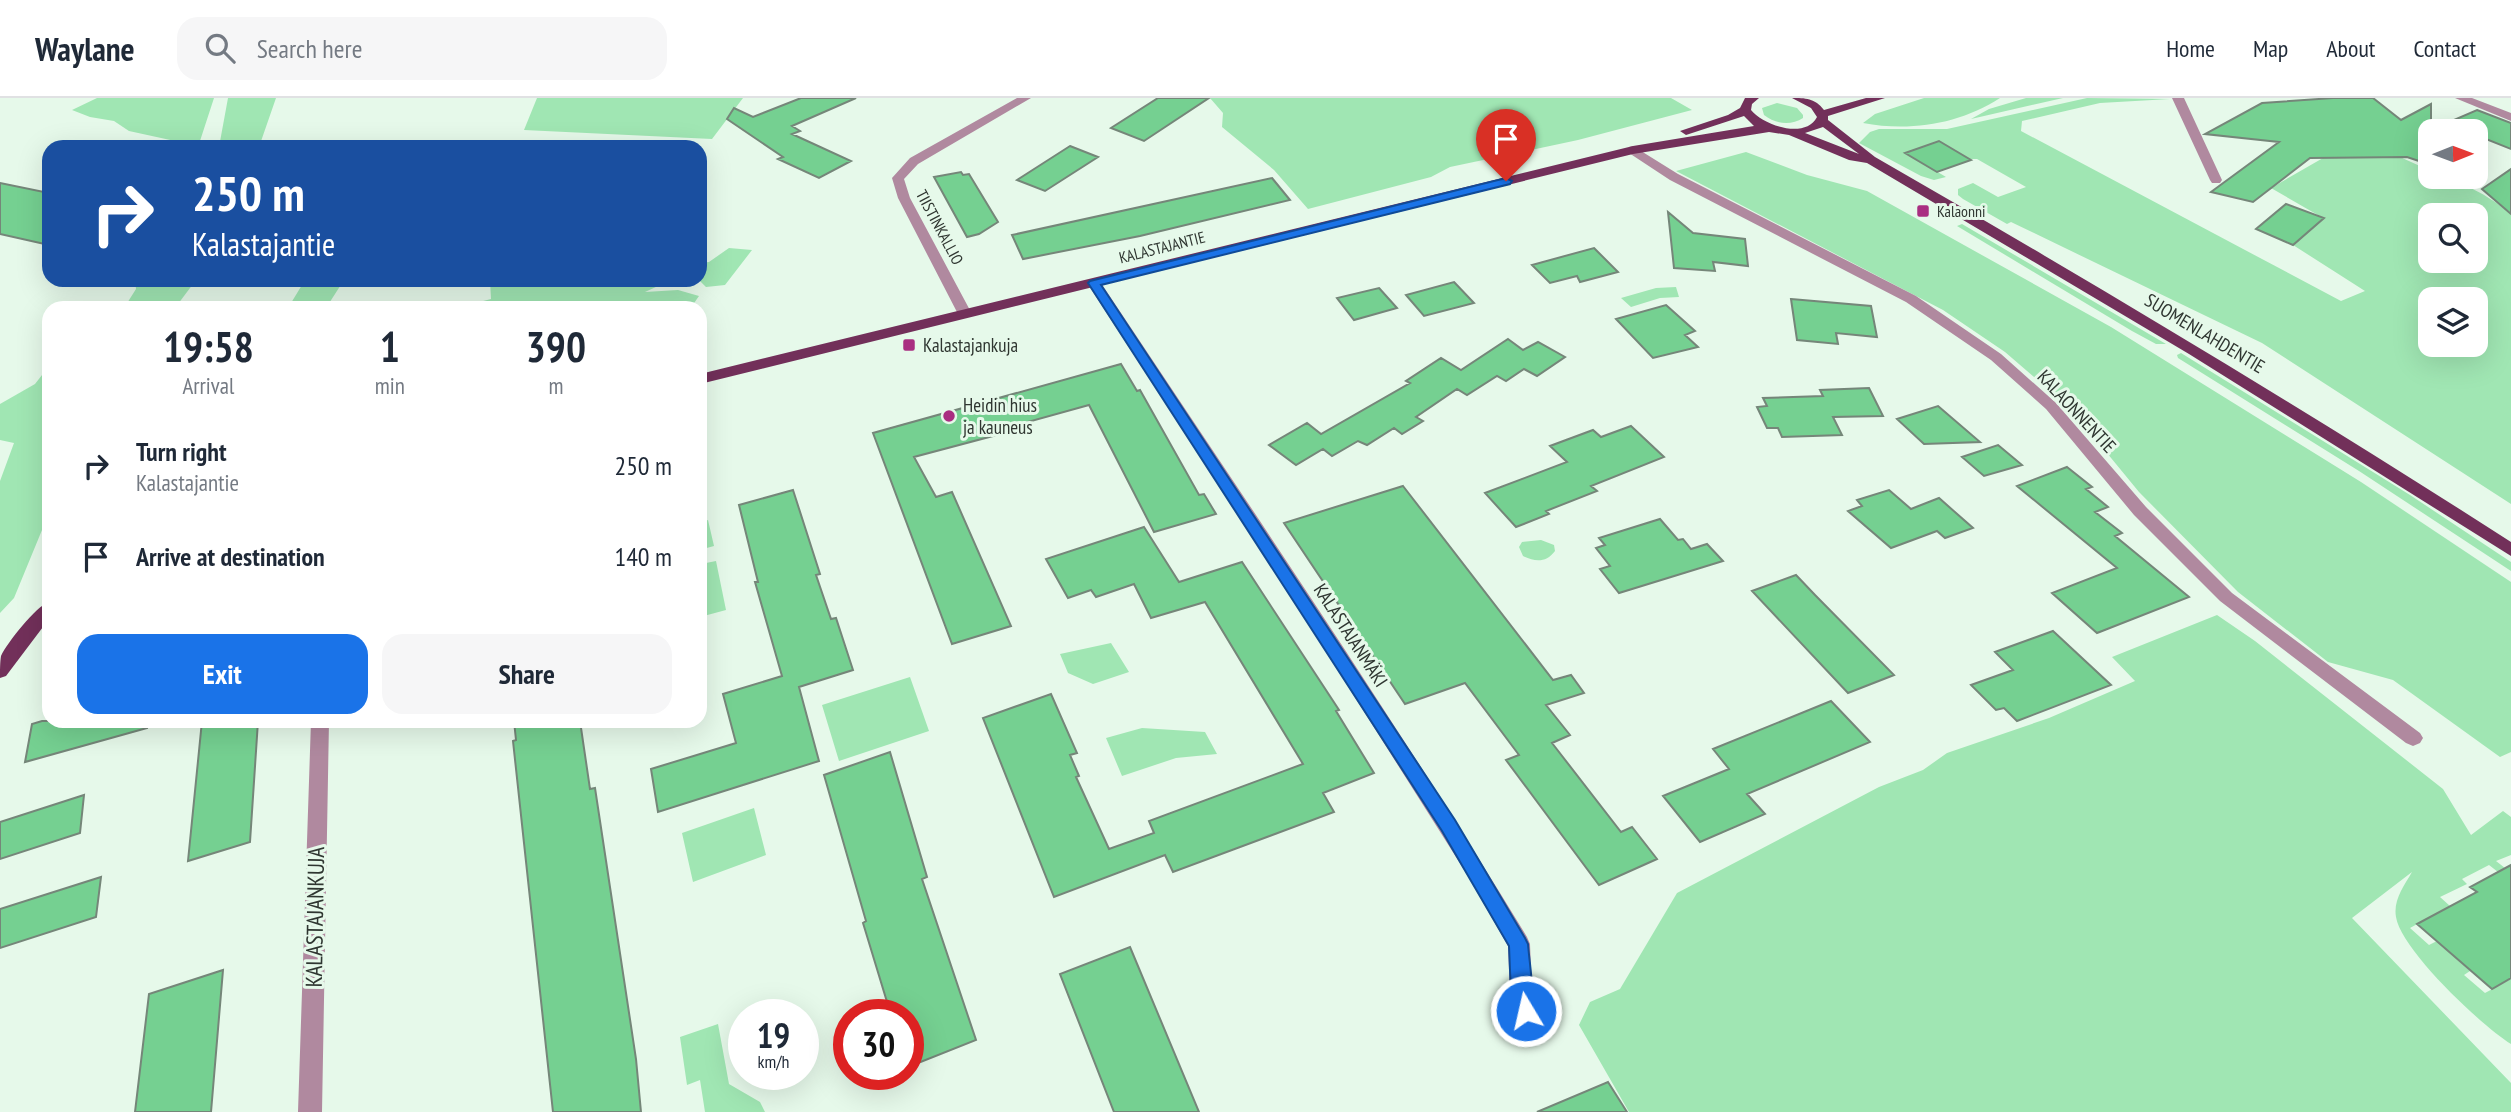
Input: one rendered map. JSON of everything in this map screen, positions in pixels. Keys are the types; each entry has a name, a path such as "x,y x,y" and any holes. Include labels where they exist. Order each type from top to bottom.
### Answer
{"main road":[{"path":"1732,98 1747,105 1756,122 1772,128"},
{"path":"1801,99 1818,98"},
{"path":"1787,131 1813,128 1822,117 1879,98"},
{"name":"SUOMENLAHDENTIE","path":"1801,99 1815,106 1822,117 1871,160 2221,365 2326,429 2511,550"},
{"name":"KALASTAJANTIE","path":"1633,150 1656,140 1732,118 1747,105"},
{"name":"KALASTAJANTIE","path":"707,377 1633,150 1665,147 1743,130 1772,128"},
{"name":"SUOMENLAHDENTIE","path":"1772,128 1787,131 1853,157 1871,160"},
{"path":"0,671 42,615"}],"street":[{"name":"TIISTINKALLIO","path":"965,314 904,198 898,178 914,161 1025,98"},
{"path":"2178,98 2216,180"},
{"path":"2461,98 2511,117"},
{"name":"KALAONNENTIE","path":"1633,150 1674,177 1912,299 1996,357 2051,406 2140,511 2226,597 2413,738"},
{"name":"KALASTAJANMÄKI","path":"1094,283 1264,540 1475,870 1518,944 1521,994 1530,1027"},
{"name":"KALASTAJANKUJA","path":"310,1112 320,728"}],"green space":[{"path":"97,98 214,98 200,140 170,140 129,131 114,121 90,117 72,110"},
{"path":"228,98 276,98 261,140 220,140"},
{"path":"537,98 743,98 712,139 524,130"},
{"path":"1210,98 1671,98 1692,110 1578,140 1450,167 1431,177 1308,209 1274,170 1222,127 1223,113"},
{"path":"1924,98 2000,98 1968,114 1934,124 1899,127 1863,123 1875,114"},
{"path":"2026,98 2063,98 1971,119 1989,109"},
{"path":"2087,98 2170,99 2100,103 2022,121 2021,131 2341,301 2365,291 2293,245 2323,218 2271,188 2323,158 2400,157 2418,165 2418,189 2473,189 2494,201 2511,214 2511,504 2262,343 2011,222 2007,224 1958,195 1958,189 1973,183 1998,197 2026,187 1939,141 1906,153 1946,177 1934,180 1921,176 1859,143 1870,132 1879,129 1947,129"},
{"path":"1777,103 1797,108 1803,118 1783,123 1764,115 1762,108"},
{"path":"1746,152 1807,175 1867,191 2111,327 2361,482 2511,582 2511,752 2500,757 2393,680 2328,662 2238,592 2139,492 2070,408 2005,352 1943,310 1676,171"},
{"path":"1962,224 2166,344 2156,344 2132,331 1957,226"},
{"path":"729,248 752,250 725,285 707,287 709,262"},
{"path":"191,287 180,301 128,301 136,289"},
{"path":"301,287 340,287 330,301 292,301"},
{"path":"490,287 656,287 645,292 678,290 699,296 696,301 483,301 491,299"},
{"path":"1676,287 1679,297 1660,298 1631,307 1621,298 1656,288"},
{"path":"2181,353 2410,495 2511,562 2511,571 2359,471 2178,358 2177,355"},
{"path":"42,375 42,530 14,598 0,613 0,481 14,443 0,440 0,404 35,384"},
{"path":"707,520 714,546 707,548"},
{"path":"1541,540 1554,545 1555,551 1552,555 1540,560 1523,556 1519,547 1522,542"},
{"path":"716,561 726,610 707,615 707,563"},
{"path":"2217,615 2255,641 2443,789 2471,835 2503,811 2511,817 2511,855 2496,861 2505,868 2498,872 2489,865 2462,879 2467,884 2440,897 2450,906 2410,928 2429,945 2437,941 2470,971 2464,975 2485,993 2511,979 2511,1044 2482,1022 2445,986 2427,967 2401,931 2396,917 2396,905 2412,872 2352,918 2511,1083 2511,1112 1629,1112 1579,1025 1590,1002 1620,989 1677,893 1879,787 1923,770 1947,753 2049,718 2135,681 2112,657"},
{"path":"1111,643 1129,672 1093,684 1068,673 1060,654"},
{"path":"910,677 929,731 839,761 822,705"},
{"path":"1142,728 1205,732 1217,754 1176,758 1122,776 1106,738"},
{"path":"754,808 766,855 693,882 682,833"},
{"path":"718,1024 728,1090 739,1090 760,1102 765,1112 705,1112 700,1080 687,1085 680,1037"}],"building":[{"path":"801,98 856,98 792,126 800,131 792,134 851,161 819,178 778,159 783,157 727,119 734,108 753,117"},
{"path":"1158,98 1209,98 1144,141 1111,128"},
{"path":"2373,98 2401,120 2431,104 2431,119 2418,119 2418,161 2407,157 2310,158 2253,202 2211,192 2279,142 2205,134 2262,103"},
{"path":"2477,110 2511,123 2511,149 2488,140 2488,119 2456,119"},
{"path":"1939,141 1971,160 1937,172 1905,153"},
{"path":"1070,146 1098,157 1045,191 1017,180"},
{"path":"2511,169 2511,214 2482,189 2488,189 2488,185"},
{"path":"961,172 963,175 969,174 998,222 979,234 967,237 934,177"},
{"path":"1272,178 1290,200 1140,236 1023,259 1012,235"},
{"path":"0,183 42,192 42,243 0,234"},
{"path":"2286,204 2324,218 2293,245 2256,229"},
{"path":"1668,212 1693,233 1745,239 1748,266 1713,262 1715,271 1674,268"},
{"path":"1594,248 1618,272 1580,282 1577,276 1550,283 1532,265"},
{"path":"1454,282 1474,303 1424,316 1406,295"},
{"path":"1379,288 1397,308 1354,320 1337,298"},
{"path":"1791,299 1871,306 1877,337 1836,333 1838,344 1797,340"},
{"path":"1666,305 1695,331 1685,335 1698,347 1653,358 1616,319"},
{"path":"1508,339 1523,350 1538,342 1565,357 1537,376 1524,369 1506,381 1497,376 1467,395 1457,389 1416,417 1423,421 1402,434 1394,428 1367,445 1358,441 1332,456 1323,449 1296,465 1269,445 1307,423 1321,434 1410,383 1406,381 1441,358 1461,370"},
{"path":"1121,364 1137,391 1140,390 1199,495 1204,494 1216,514 1154,532 1089,405 1006,428 1008,432 914,457 936,497 952,492 1011,626 952,644 873,433"},
{"path":"1869,388 1883,416 1833,417 1842,435 1782,437 1778,428 1767,428 1757,407 1767,406 1763,398 1823,396 1820,390"},
{"path":"1938,406 1980,442 1924,444 1897,419"},
{"path":"1631,426 1664,457 1591,486 1597,491 1546,511 1549,514 1516,527 1485,493 1567,462 1550,446 1593,430 1601,437"},
{"path":"1998,445 2022,465 1984,476 1962,457"},
{"path":"2067,467 2092,487 2086,489 2108,507 2095,512 2122,533 2115,536 2189,597 2097,633 2052,593 2117,568 2017,486"},
{"path":"1403,486 1553,680 1571,675 1584,693 1546,705 1570,735 1552,743 1621,832 1632,827 1657,859 1599,885 1506,760 1519,755 1465,683 1405,704 1284,523"},
{"path":"793,490 820,574 816,575 831,619 836,618 853,670 799,687 819,761 658,812 651,769 736,743 723,694 782,676 755,582 758,582 739,505"},
{"path":"1889,490 1911,509 1939,498 1973,528 1945,538 1937,531 1891,548 1848,511 1862,506 1857,500"},
{"path":"1660,519 1678,540 1683,539 1691,549 1707,544 1723,561 1619,593 1600,569 1610,566 1596,548 1605,545 1599,538"},
{"path":"1144,527 1179,582 1242,562 1339,710 1336,711 1374,773 1323,793 1334,812 1173,872 1165,855 1054,897 983,718 1051,694 1077,753 1070,755 1079,776 1076,777 1109,849 1154,833 1149,821 1303,764 1205,602 1151,618 1134,584 1096,597 1091,590 1068,598 1046,559"},
{"path":"1796,575 1894,675 1848,693 1752,591"},
{"path":"2053,631 2111,685 2017,721 2004,708 1996,710 1971,685 2013,670 1995,652"},
{"path":"1831,701 1870,742 1747,794 1765,814 1700,842 1663,796 1729,769 1713,749"},
{"path":"42,721 42,728 147,728 25,762 32,724"},
{"path":"201,728 258,728 250,842 188,861"},
{"path":"515,728 581,728 590,789 595,788 636,1059 641,1112 553,1112 513,741 516,740"},
{"path":"890,752 927,877 922,879 976,1040 924,1061 924,999 886,999 824,775"},
{"path":"84,795 80,833 0,859 0,822"},
{"path":"2511,865 2511,978 2492,989 2417,924 2477,892 2470,887"},
{"path":"101,877 96,917 0,948 0,909"},
{"path":"1130,947 1199,1112 1114,1112 1060,974"},
{"path":"223,970 211,1112 135,1112 149,994"},
{"path":"1608,1082 1627,1112 1537,1112"}],"place":[{"name":"Kalaonni","path":"1923,211"},
{"name":"Kalastajankuja","path":"909,345"},
{"name":"Heidin hius ja kauneus","path":"949,416"}],"route":[{"path":"1506,181 1094,283 1449,825 1518,944 1521,994 1526,1011"}]}
